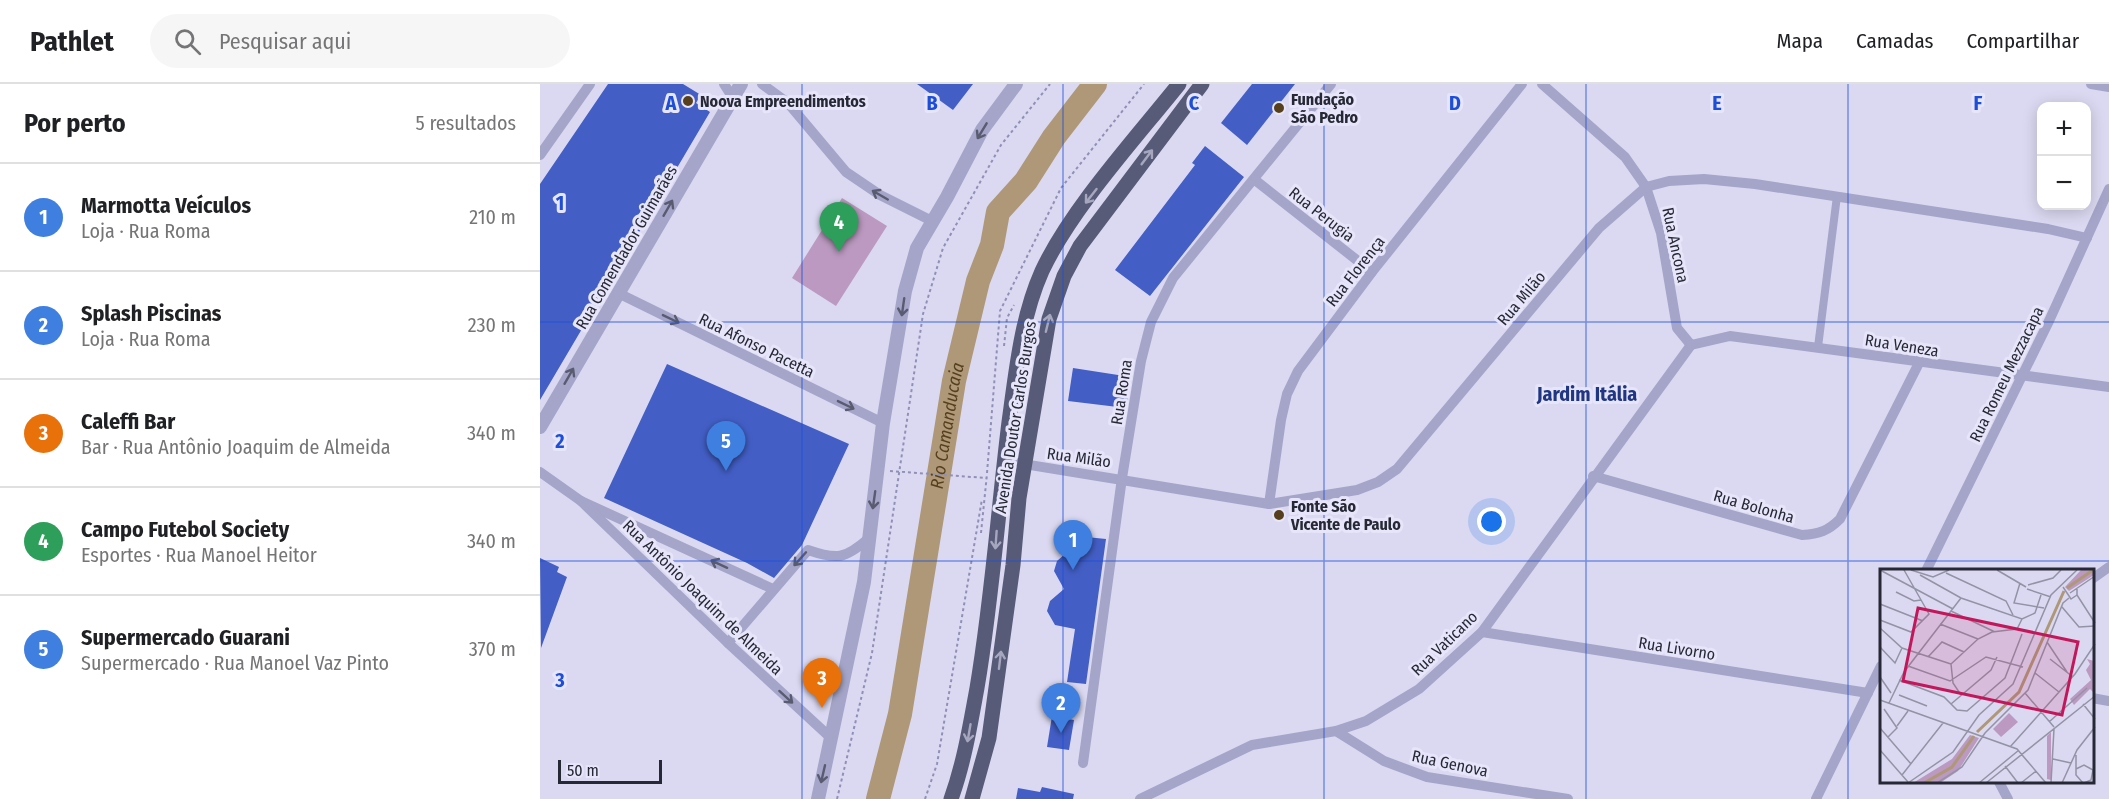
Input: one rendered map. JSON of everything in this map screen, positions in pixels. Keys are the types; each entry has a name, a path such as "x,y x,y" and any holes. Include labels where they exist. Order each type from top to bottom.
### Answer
{"main road":[{"name":"Avenida Doutor Carlos Burgos","path":"951,799 966,752 990,614 1002,484 1018,354 1042,273 1054,248 1082,208 1179,84"},
{"name":"Avenida Doutor Carlos Burgos","path":"972,799 984,764 991,728 1024,464 1049,319 1064,276 1080,246 1202,84"}],"street":[{"path":"540,155 590,84"},
{"path":"724,84 733,98"},
{"name":"Rua Comendador Guimarães","path":"540,427 741,84"},
{"path":"762,84 788,103 846,172 880,195 932,221"},
{"path":"818,799 864,582 883,423 905,291 917,248 982,130 1016,84"},
{"name":"Rua Roma","path":"1083,763 1122,478 1141,361 1151,322 1173,279 1331,84"},
{"name":"Rua Florença","path":"1269,504 1287,394 1298,371 1372,272 1522,84"},
{"name":"Rua Ancona","path":"1542,84 1625,157 1646,187 1661,233 1677,328 1691,345"},
{"path":"2091,84 2109,87"},
{"name":"Rua Milão","path":"1005,461 1122,478 1269,504 1357,490 1378,482 1397,469 1599,228 1646,187 1669,181 1704,179 1837,196 2048,229 2087,238"},
{"name":"Rua Perugia","path":"1255,180 1372,272"},
{"name":"Rua Romeu Mezzacapa","path":"1927,569 2049,321 2109,189"},
{"path":"1818,347 1837,196"},
{"name":"Rua Afonso Pacetta","path":"618,293 883,423"},
{"name":"Rua Veneza","path":"1691,345 1730,336 2109,387"},
{"name":"Rua Vaticano","path":"1140,799 1252,745 1336,731 1366,721 1419,689 1482,632 1593,476 1691,345"},
{"name":"Rua Bolonha","path":"1593,476 1802,535 1818,534 1830,529 1840,519 1919,363"},
{"path":"540,472 581,501 772,589"},
{"name":"Rua Antônio Joaquim de Almeida","path":"581,501 728,643 831,738"},
{"path":"728,643 772,589 808,550 829,558 850,555 868,539"},
{"path":"2094,578 2109,567"},
{"name":"Rua Livorno","path":"1482,632 1868,693"},
{"path":"1816,799 1880,668"},
{"path":"2094,698 2109,701"},
{"name":"Rua Genova","path":"1336,731 1384,760 1427,777 1568,799"},
{"path":"2000,784 2008,799"}],"path":[{"path":"837,799 872,653 923,314 943,248 1001,145 1050,84"},
{"path":"898,471 987,478 1002,484"}],"shaded area":[{"path":"842,198 887,226 836,306 792,278"}],"building":[{"path":"608,84 683,84 701,95 696,103 710,112 540,400 540,184"},
{"path":"917,84 973,84 953,110"},
{"name":"Fundação São Pedro","path":"1252,84 1295,84 1247,145 1221,123"},
{"path":"1205,146 1244,177 1150,296 1115,270 1195,165 1192,163"},
{"path":"667,364 849,444 802,545 774,578 747,563 604,498"},
{"path":"1073,368 1131,377 1126,408 1068,401"},
{"path":"1067,535 1106,539 1086,684 1067,682 1075,629 1055,625 1047,611 1050,601 1064,589 1054,571 1057,561 1065,554"},
{"path":"540,558 559,567 557,572 567,577 541,648"},
{"path":"1052,716 1074,720 1069,750 1047,747"},
{"path":"1042,787 1074,794 1073,799 1016,799 1018,788 1040,792"}],"waterway":[{"name":"Rio Camanducaia","path":"878,799 900,714 954,381 978,281 992,245 998,212 1026,181 1054,137 1095,84"}],"place":[{"name":"Noova Empreendimentos","path":"688,101"},
{"name":"Fundação São Pedro","path":"1279,108"},
{"name":"Campo Futebol Society","path":"839,252"},
{"name":"Supermercado Guarani","path":"726,471"},
{"name":"Fonte São Vicente de Paulo","path":"1279,515"},
{"name":"Marmotta Veículos","path":"1073,570"},
{"name":"Caleffi Bar","path":"822,708"},
{"name":"Splash Piscinas","path":"1061,733"}],"district":[{"name":"Jardim Itália","path":"1587,394"}]}
